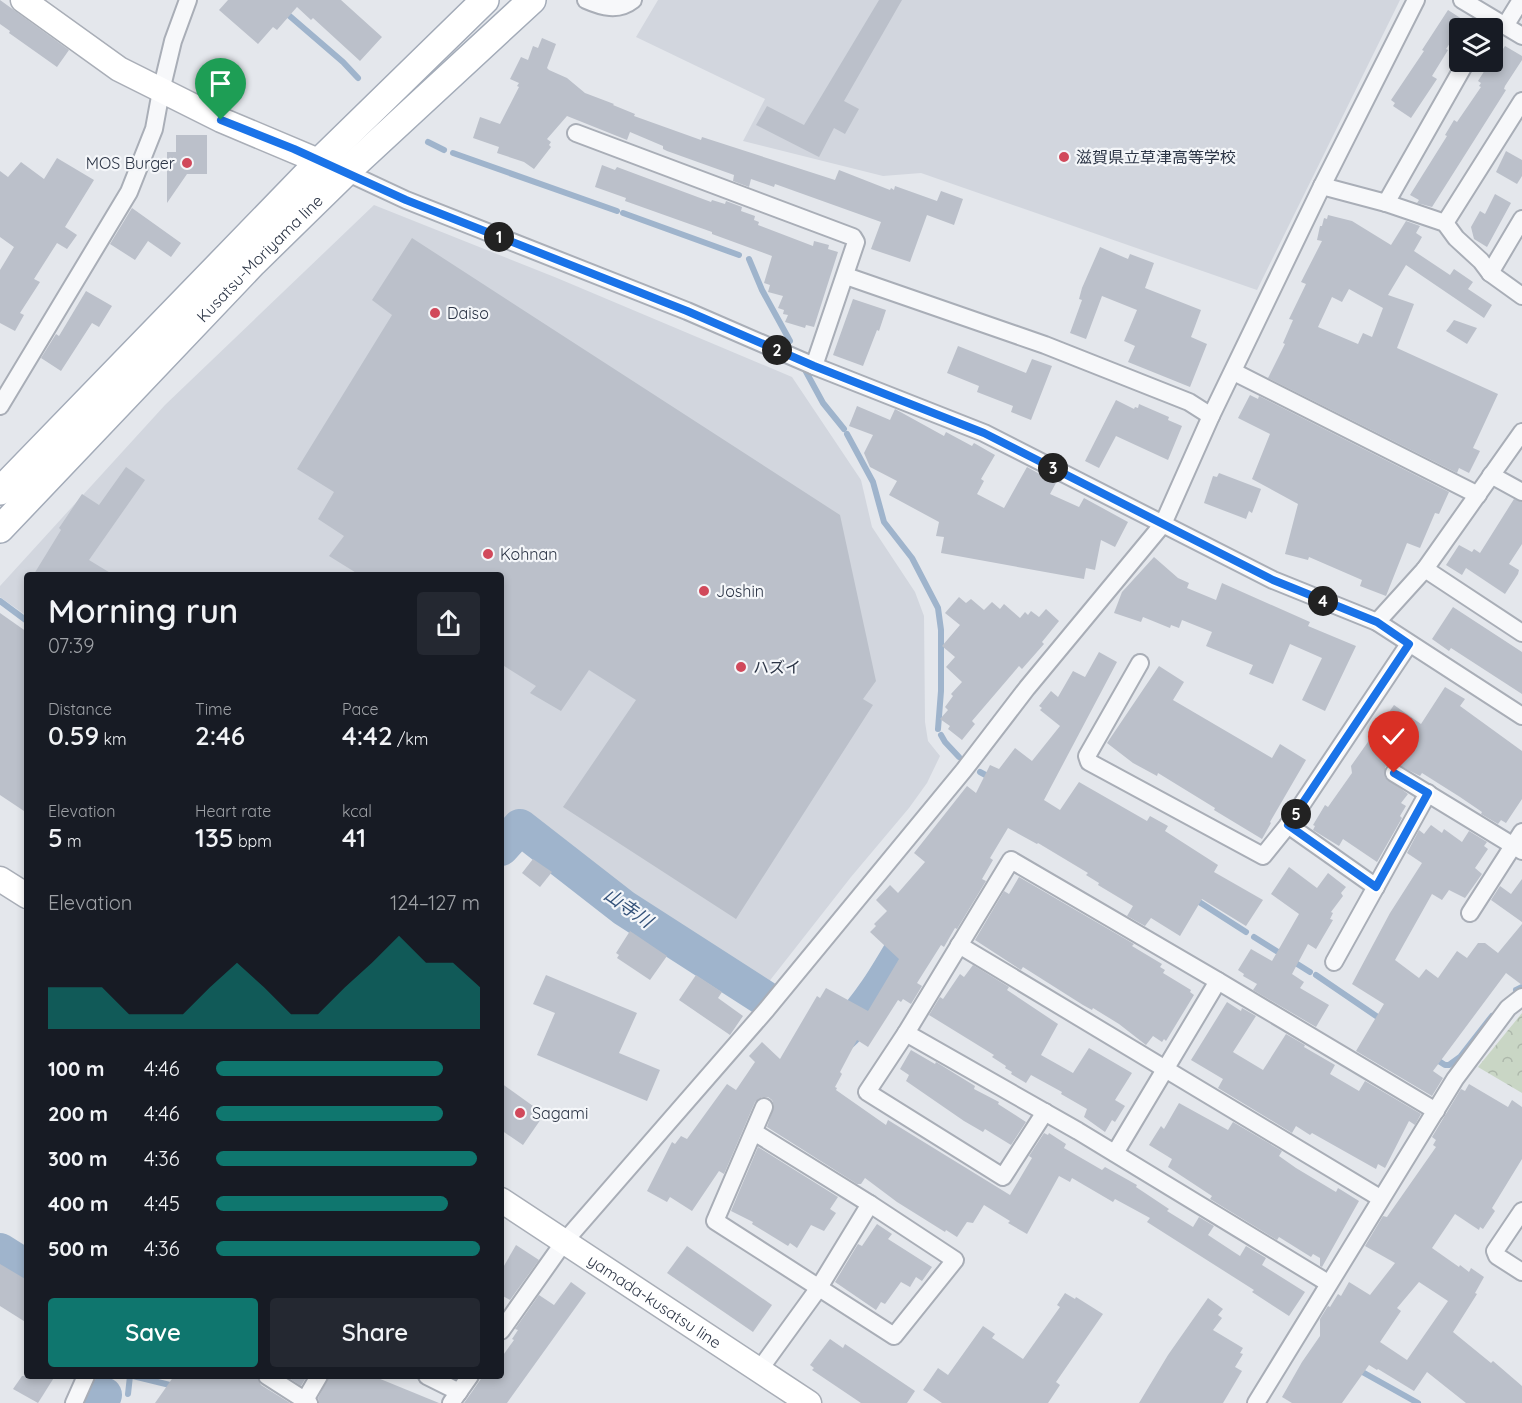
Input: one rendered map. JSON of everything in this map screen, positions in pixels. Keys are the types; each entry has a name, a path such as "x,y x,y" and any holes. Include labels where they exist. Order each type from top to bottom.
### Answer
{"main road":[{"path":"23,0 119,69 221,120 346,172"},
{"name":"Kusatsu-Moriyama line","path":"0,491 320,161 486,0"},
{"name":"Kusatsu-Moriyama line","path":"0,529 253,263 346,172 532,0"},
{"path":"0,879 24,894"},
{"name":"yamada-kusatsu line","path":"504,1202 809,1403"}],"street":[{"path":"0,406 5,381 129,192 154,129 173,41 188,0"},
{"path":"586,0 608,8 621,8 633,0"},
{"path":"504,1320 564,1242 767,1009 1163,524 1211,416 1322,186 1416,0"},
{"path":"1462,0 1485,18"},
{"path":"1500,18 1521,0"},
{"path":"1503,28 1522,36"},
{"path":"1386,203 1460,72"},
{"path":"1445,223 1522,101"},
{"path":"576,133 853,237 856,242 846,276 814,366"},
{"path":"346,172 406,200 687,311 814,366 984,433 1273,580 1377,622 1522,716"},
{"path":"1322,186 1386,203 1445,223 1456,238 1481,261 1490,273 1522,296"},
{"path":"1490,273 1522,219"},
{"path":"846,276 1045,345 1189,402 1211,416"},
{"path":"1234,372 1478,495"},
{"path":"1377,622 1425,569 1522,432"},
{"path":"1491,475 1522,492"},
{"path":"1425,569 1522,633"},
{"path":"1140,663 1087,756 1089,762 1263,856 1288,825 1409,644"},
{"path":"1394,773 1519,843 1470,912"},
{"path":"1334,962 1428,793"},
{"path":"1288,825 1376,887"},
{"path":"1045,1112 1003,1178 867,1092 906,1033 1011,860 1436,1111"},
{"path":"959,945 1380,1198"},
{"path":"1115,1154 1218,981"},
{"path":"1256,1403 1455,1079 1508,1008 1522,997"},
{"path":"906,1033 1045,1112 1328,1283"},
{"path":"754,1132 955,1260 894,1336 715,1221 764,1107"},
{"path":"760,1369 818,1289 870,1204"},
{"path":"1522,1211 1495,1251 1497,1256 1522,1272"},
{"path":"74,1403 85,1379"},
{"path":"272,1379 307,1402 318,1379"},
{"path":"431,1379 455,1398 468,1379"}],"shaded area":[{"name":"滋賀県立草津高等学校","path":"658,0 1400,0 1257,290 921,173 883,176 743,141 765,99 636,37"},
{"path":"374,205 557,278 792,377 861,480 872,527 915,592 924,616 925,722 928,741 940,756 927,783 909,808 851,877 764,988 625,897 516,818 504,818 504,572 24,572 24,614 0,597 0,586 165,405"}],"green space":[{"path":"1522,1013 1522,1093 1478,1067"}],"building":[{"path":"0,0 69,50 57,67 0,24"},
{"path":"228,0 341,0 382,37 360,61 313,18 311,20 297,7 277,30 273,27 258,44 219,10"},
{"path":"879,0 902,0 844,101 859,109 845,134 834,128 819,157 756,125 767,106 804,125"},
{"path":"1448,10 1460,18 1449,18 1449,45 1446,49 1448,50 1432,76 1437,79 1411,118 1393,106 1395,103 1391,100 1424,51 1422,50"},
{"path":"542,38 556,44 547,68 549,70 567,78 585,93 614,104 635,114 634,116 701,140 702,137 835,180 839,170 890,190 891,188 894,190 895,186 937,201 941,191 963,199 954,225 927,215 910,262 871,249 881,222 775,184 774,187 751,179 749,187 733,181 734,175 667,151 663,149 663,146 630,132 627,140 567,116 547,139 551,142 549,145 551,147 534,169 524,162 497,153 499,147 473,138 480,117 500,124 519,87 517,86 519,83 510,79 521,57 528,60 533,46 538,48"},
{"path":"1505,46 1522,56 1522,60 1505,86 1506,90 1432,207 1417,203 1419,200 1410,195 1447,136 1445,135 1454,120 1457,122 1481,87 1478,81 1484,72 1503,72"},
{"name":"MOS Burger","path":"176,135 207,135 207,174 187,174 167,203 167,152 176,152"},
{"path":"1506,151 1522,160 1522,176 1517,184 1496,172"},
{"path":"57,158 94,180 65,227 77,235 67,249 57,243 34,279 40,282 20,313 24,315 15,331 0,323 0,270 14,247 0,237 0,171 8,177 21,162 44,179"},
{"path":"602,165 615,170 617,167 711,202 712,200 725,204 726,201 742,207 741,211 755,216 754,220 759,222 758,225 813,246 814,241 829,245 828,249 838,252 814,327 806,325 805,328 785,322 788,315 783,314 784,310 778,308 783,296 768,292 770,285 764,283 772,256 625,201 626,198 595,187"},
{"path":"1495,194 1511,203 1487,247 1474,239 1471,227 1480,211 1485,214"},
{"path":"132,208 181,243 171,257 148,241 135,260 110,244"},
{"path":"1328,215 1352,221 1391,245 1406,221 1420,226 1416,233 1422,237 1414,251 1450,275 1454,269 1473,282 1468,289 1492,305 1484,318 1406,265 1388,295 1414,304 1397,348 1498,394 1473,448 1480,451 1469,473 1459,468 1457,473 1268,378 1285,344 1283,343 1293,320 1289,319 1306,284 1301,282 1322,241 1317,240 1320,226 1324,218 1327,219","holes":["1349,289 1383,308 1372,337 1363,333 1358,344 1318,327 1332,297 1342,302"]},
{"path":"412,238 840,515 876,681 863,699 873,705 736,919 563,807 636,700 589,670 561,711 530,693 536,686 504,666 504,572 355,572 329,556 344,536 318,519 334,492 297,469 392,315 372,300"},
{"path":"1100,247 1128,259 1130,254 1154,263 1145,288 1201,310 1191,337 1207,344 1190,387 1128,362 1135,346 1124,341 1137,310 1102,296 1086,339 1070,333 1082,300 1079,299 1082,288"},
{"path":"86,291 112,306 99,327 92,323 61,371 41,358 56,334 59,336"},
{"path":"853,299 886,310 863,366 833,355"},
{"path":"1454,320 1477,328 1467,344 1446,331"},
{"path":"958,346 1026,373 1032,359 1052,366 1031,420 1011,412 1013,406 977,392 979,386 947,373"},
{"path":"1250,395 1258,399 1259,396 1449,492 1439,514 1435,513 1420,548 1407,543 1386,596 1360,586 1362,580 1309,557 1308,560 1285,554 1298,504 1252,479 1270,434 1238,418"},
{"path":"1116,400 1134,409 1138,408 1139,404 1169,417 1168,420 1182,426 1168,460 1116,436 1099,468 1085,461"},
{"path":"857,406 890,420 895,409 944,436 946,432 972,446 974,443 995,455 981,479 984,481 977,494 1004,508 1027,467 1056,483 1050,494 1079,507 1084,498 1128,522 1115,547 1101,540 1095,570 1086,568 1084,579 941,553 944,537 936,536 939,522 889,495 897,481 870,467 864,453 873,435 849,426"},
{"path":"126,467 145,480 89,560 109,572 35,572 61,530 59,528 82,494 99,505"},
{"path":"1219,473 1261,489 1252,513 1249,511 1246,519 1204,503 1213,476 1217,477"},
{"path":"1514,499 1522,502 1522,544 1509,564 1519,570 1518,574 1505,594 1466,568 1462,575 1446,565 1459,545 1472,552 1474,549 1480,553"},
{"path":"1154,557 1178,578 1189,583 1187,588 1216,600 1222,583 1310,622 1308,626 1356,646 1325,711 1302,700 1322,658 1290,644 1273,684 1249,674 1253,665 1206,646 1212,632 1182,620 1179,628 1171,625 1170,628 1143,617 1141,622 1114,613 1122,592"},
{"path":"959,597 966,603 971,599 984,610 992,602 1000,609 1004,604 1020,618 1025,612 1028,615 1031,611 1039,617 1046,609 1059,621 1042,642 1044,644 1022,669 1019,666 972,721 975,724 962,740 948,729 950,726 940,719 948,710 945,707 953,696 951,694 962,682 946,667 955,657 942,646 960,625 945,613"},
{"path":"1453,607 1522,652 1522,694 1451,648 1449,651 1432,639"},
{"path":"0,613 24,630 24,811 0,795"},
{"path":"1099,652 1117,662 1044,800 1060,810 1079,782 1147,821 1150,816 1168,826 1165,831 1218,865 1214,872 1263,900 1246,926 1202,899 1180,936 1151,918 1145,926 1127,916 1133,906 1098,885 1099,883 1086,875 1088,873 1008,828 990,858 993,860 982,879 986,881 957,929 955,928 944,947 941,945 917,983 922,986 911,1004 903,999 901,1002 898,1000 868,1047 857,1040 840,1072 842,1074 835,1087 836,1090 886,1125 888,1120 1010,1195 1032,1158 1029,1156 1044,1133 1048,1135 1049,1133 1066,1144 1064,1148 1102,1170 1105,1167 1137,1185 1136,1187 1169,1209 1167,1211 1193,1227 1199,1217 1214,1226 1208,1235 1240,1256 1246,1246 1266,1258 1262,1265 1305,1292 1289,1316 1252,1292 1254,1290 1147,1222 1150,1218 1115,1199 1113,1202 1072,1178 1070,1182 1059,1176 1027,1234 984,1205 973,1223 967,1222 957,1237 946,1230 945,1232 897,1202 865,1178 861,1184 857,1184 767,1127 774,1106 768,1097 762,1097 755,1102 724,1174 719,1171 692,1211 670,1197 667,1202 647,1191 672,1142 675,1144 681,1136 687,1139 727,1084 736,1090 755,1062 749,1056 762,1042 780,1059 817,996 820,998 826,988 868,1011 899,959 870,932 876,926 874,924 887,911 876,900 890,885 898,893 925,862 914,853 967,786 976,793 990,765 999,769 1015,748 1032,761 1060,726 1040,710 1042,708 1039,706 1051,691 1058,697 1073,671 1085,677"},
{"path":"1159,666 1184,682 1173,700 1272,758 1280,744 1306,760 1262,839 1158,773 1157,776 1133,763 1107,743"},
{"path":"1445,687 1465,699 1460,706 1522,751 1522,799 1506,823 1501,820 1498,824 1422,773 1420,776 1394,763 1385,767 1385,777 1408,794 1401,803 1406,806 1400,816 1402,818 1377,862 1343,839 1339,846 1313,830 1315,826 1313,825 1325,805 1328,807 1352,773 1351,766 1394,705 1421,724"},
{"path":"1431,825 1442,833 1444,829 1462,842 1469,831 1487,842 1484,846 1488,849 1475,868 1482,874 1465,898 1449,890 1442,900 1432,894 1395,960 1419,978 1426,969 1438,978 1457,951 1467,958 1478,943 1485,943 1498,953 1522,924 1522,985 1506,973 1433,1071 1443,1078 1432,1096 1356,1051 1384,1004 1352,984 1390,913 1422,863 1407,853 1419,830 1424,834"},
{"path":"533,859 552,872 540,887 522,873"},
{"path":"1289,867 1317,888 1328,873 1346,887 1341,893 1343,896 1331,912 1333,913 1330,919 1333,920 1316,949 1308,944 1292,974 1304,982 1300,988 1329,1005 1316,1027 1253,990 1257,984 1243,976 1244,974 1238,970 1251,949 1272,961 1299,914 1271,894"},
{"path":"1019,877 1134,944 1132,946 1162,964 1160,967 1165,970 1163,973 1191,990 1190,992 1194,995 1166,1041 1164,1039 1162,1042 1153,1036 1146,1045 1093,1008 1092,1010 1083,1005 1023,967 1021,970 975,940 1004,891 1009,894"},
{"path":"1522,879 1522,922 1491,900 1500,886 1511,894"},
{"path":"630,931 667,956 650,980 617,958 619,955 616,953"},
{"path":"973,965 1009,987 1007,990 1058,1024 1041,1055 1073,1073 1089,1048 1132,1073 1115,1100 1125,1106 1115,1122 1112,1120 1105,1132 1084,1117 1087,1109 1061,1094 1062,1092 1031,1075 1026,1083 1011,1074 1012,1072 1005,1068 1006,1066 992,1057 994,1055 929,1015 940,997 943,999 960,974 964,977"},
{"path":"546,975 637,1013 619,1053 660,1070 647,1101 537,1055 555,1013 533,1004"},
{"path":"696,975 722,992 718,998 743,1016 730,1035 679,1000"},
{"path":"1227,1002 1241,1011 1242,1008 1256,1016 1233,1052 1263,1070 1286,1034 1335,1065 1330,1074 1359,1091 1365,1081 1421,1114 1415,1125 1409,1121 1385,1168 1378,1164 1376,1169 1296,1126 1292,1133 1218,1088 1223,1079 1191,1060"},
{"path":"911,1050 975,1086 974,1089 999,1102 998,1104 1026,1122 1011,1145 985,1129 983,1132 964,1121 906,1081 909,1075 900,1069"},
{"path":"1469,1084 1508,1107 1512,1100 1522,1107 1522,1159 1492,1208 1495,1211 1483,1229 1480,1227 1479,1230 1455,1214 1432,1248 1459,1267 1460,1265 1469,1272 1471,1268 1484,1277 1475,1293 1477,1294 1453,1332 1491,1363 1493,1361 1522,1386 1522,1403 1466,1403 1427,1372 1414,1391 1369,1365 1342,1403 1292,1403 1282,1397 1320,1336 1320,1319 1328,1306 1330,1307 1338,1294 1341,1296 1349,1282 1370,1295 1395,1263 1365,1246 1383,1216 1387,1217 1436,1147 1433,1145 1436,1140 1432,1137 1461,1089 1465,1091","holes":["1419,1282 1448,1301 1407,1360 1380,1342 1401,1311 1397,1308"]},
{"name":"Sagami","path":"504,1085 540,1111 536,1116 541,1119 523,1145 504,1132"},
{"path":"1179,1103 1228,1130 1233,1122 1282,1151 1279,1156 1296,1168 1336,1192 1338,1188 1359,1201 1322,1267 1320,1258 1313,1254 1311,1257 1279,1237 1277,1240 1210,1199 1212,1196 1168,1167 1172,1159 1149,1145 1161,1126 1164,1129"},
{"path":"758,1147 838,1197 830,1209 836,1213 824,1231 811,1225 797,1248 790,1243 788,1246 752,1224 753,1222 731,1211"},
{"path":"877,1224 892,1234 888,1239 932,1267 922,1281 916,1277 910,1287 901,1282 885,1304 881,1302 876,1310 835,1282 858,1244 862,1246"},
{"path":"516,1245 539,1260 510,1300 504,1297 504,1266"},
{"path":"687,1246 772,1305 753,1332 667,1273"},
{"path":"0,1264 24,1278 24,1321 0,1306"},
{"path":"571,1282 586,1293 507,1403 464,1403 481,1379 504,1379 504,1354 514,1340 512,1339 518,1330 515,1329 539,1295 554,1305"},
{"path":"1065,1293 1075,1299 1076,1297 1103,1314 1056,1382 1060,1385 1048,1403 942,1403 923,1390 938,1368 948,1375 983,1326 995,1334 992,1338 1023,1359 1060,1307 1057,1305"},
{"path":"1208,1298 1223,1309 1218,1315 1222,1318 1213,1330 1243,1348 1240,1353 1243,1354 1235,1367 1242,1371 1223,1403 1139,1403 1168,1355"},
{"path":"830,1339 843,1348 845,1344 915,1391 907,1403 861,1403 812,1370 814,1368 810,1365"},
{"path":"22,1376 24,1379 53,1379 38,1403 13,1389"},
{"path":"172,1379 258,1379 261,1385 290,1403 155,1403"},
{"path":"290,1379 305,1379 301,1386"},
{"path":"328,1379 380,1379 439,1403 319,1403 318,1398"}],"waterway":[{"path":"285,12 343,62 358,78"},
{"path":"428,142 444,150"},
{"path":"453,153 617,211"},
{"path":"623,213 739,255"},
{"path":"749,259 762,290 790,341"},
{"path":"804,368 823,403 844,429"},
{"path":"847,434 873,482 884,522 912,558 938,608 941,630 941,691 938,729"},
{"path":"0,601 24,619"},
{"path":"941,735 959,757"},
{"path":"980,772 991,778"},
{"name":"山寺川","path":"504,845 520,827 624,908 764,998"},
{"path":"1193,898 1246,932"},
{"name":"山寺川","path":"838,1037 874,995 922,916"},
{"path":"1254,937 1310,972"},
{"path":"1316,975 1382,1020"},
{"path":"1516,990 1522,987"},
{"path":"1434,1058 1449,1065 1460,1057 1492,1016"},
{"name":"山寺川","path":"0,1251 24,1266"},
{"path":"1357,1369 1418,1403"},
{"path":"128,1394 130,1379"},
{"path":"145,1379 174,1386"},
{"path":"101,1403 104,1395"}],"place":[{"name":"滋賀県立草津高等学校","path":"1064,157"},
{"name":"MOS Burger","path":"187,163"},
{"name":"Daiso","path":"435,313"},
{"name":"Kohnan","path":"488,554"},
{"name":"Joshin","path":"704,591"},
{"name":"ハズイ","path":"741,667"},
{"name":"Sagami","path":"520,1113"}],"route":[{"path":"221,120 294,149 406,200 687,311 814,366 984,433 1273,580 1377,622 1409,644 1288,825 1376,887 1428,793 1394,773"}]}
